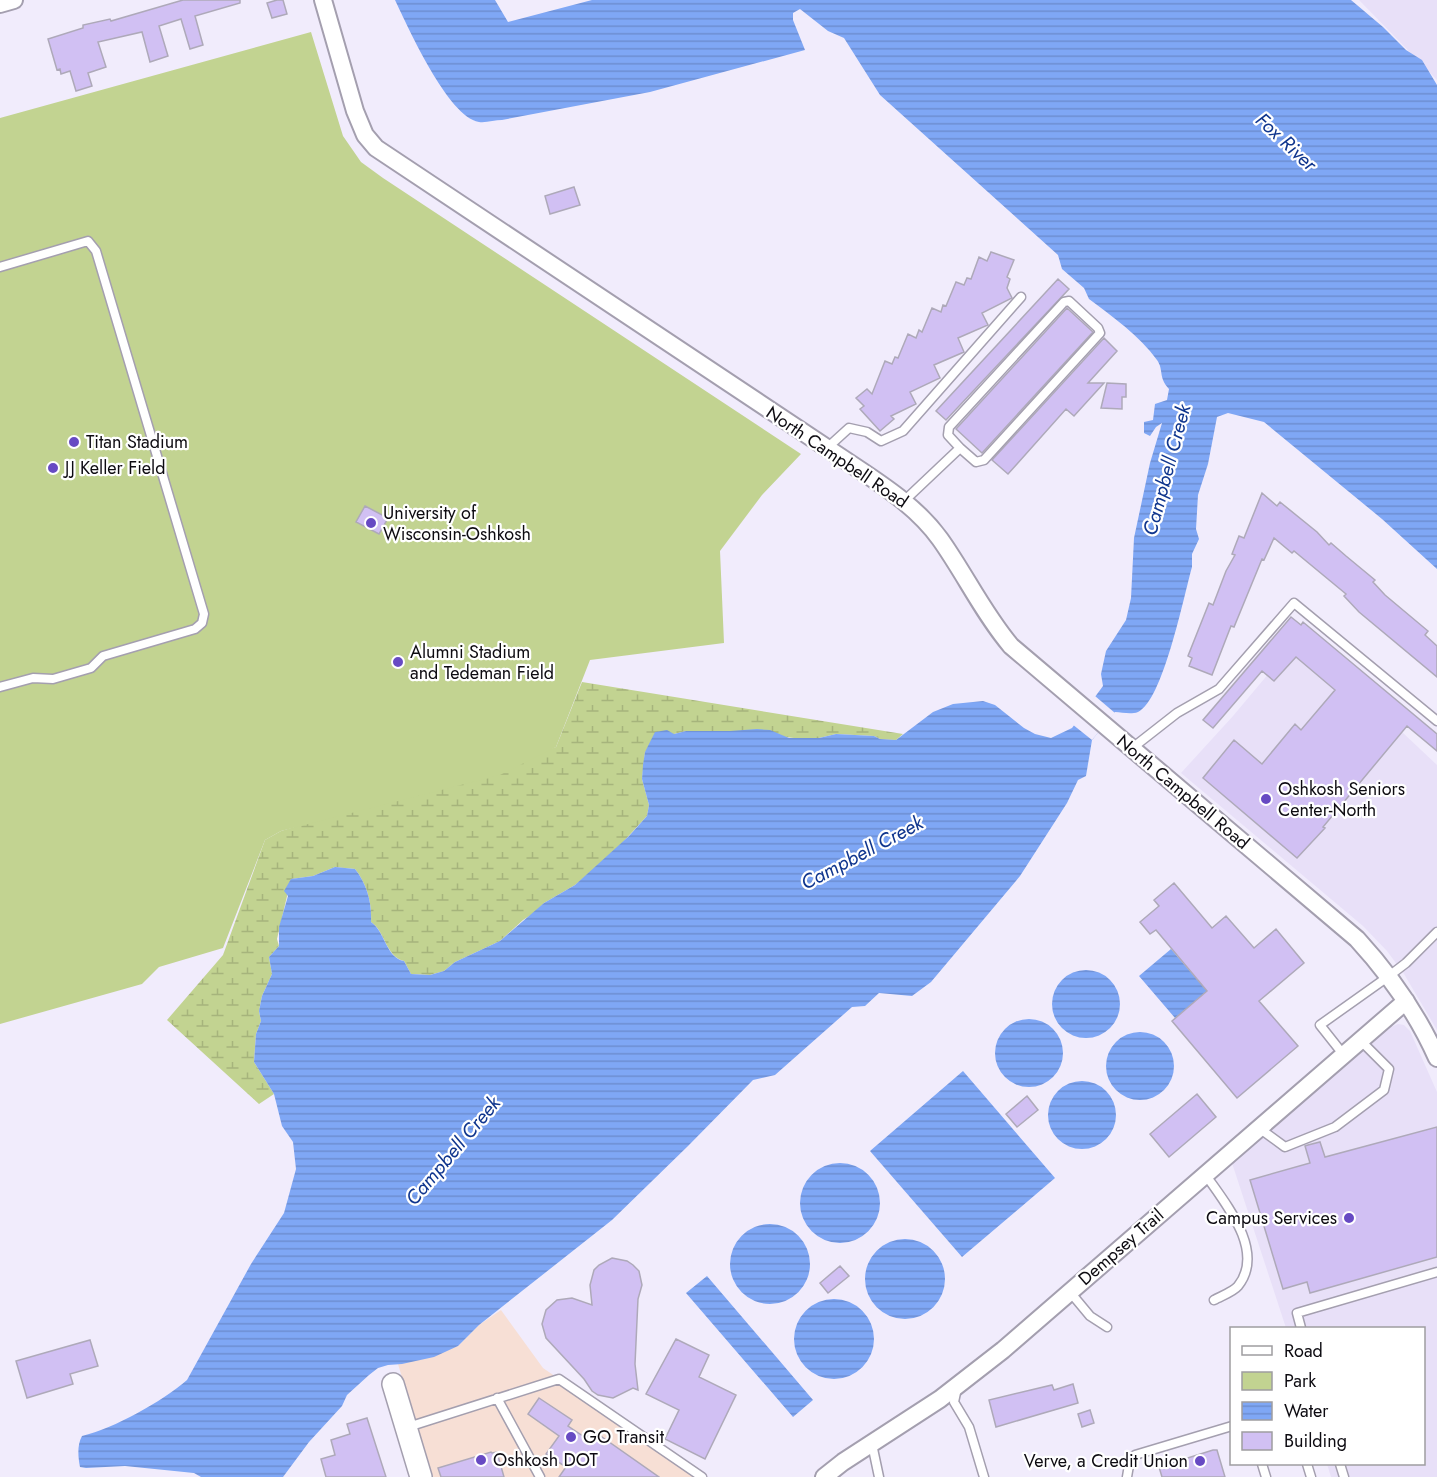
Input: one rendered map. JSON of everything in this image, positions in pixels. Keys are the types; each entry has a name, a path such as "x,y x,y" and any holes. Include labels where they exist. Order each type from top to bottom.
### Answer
{"street":[{"path":"0,4 14,0"},
{"name":"North Campbell Road","path":"323,0 355,111 365,135 376,148 904,501 940,540 996,629 1029,663 1357,939 1389,976 1416,1015 1437,1058"},
{"name":"Dempsey Trail","path":"824,1477 957,1387 1003,1350 1406,1001"},
{"path":"393,1384 421,1477"}],"lane":[{"path":"0,267 88,241 96,251 204,614 202,623 195,629 103,656 91,668 53,679 33,678 0,687"},
{"path":"827,448 849,428 867,432 881,441 903,431 1022,297"},
{"path":"1069,301 1098,328 1100,333 984,460 976,462 960,447 948,435 950,427 1064,302 1069,301"},
{"path":"904,501 960,447"},
{"path":"1131,748 1177,713 1219,689 1294,603 1437,721"},
{"path":"1343,1054 1320,1025 1406,963 1437,932"},
{"path":"1258,1128 1285,1147 1335,1127 1384,1090 1389,1069 1360,1040"},
{"path":"1205,1174 1234,1216 1248,1250 1247,1270 1237,1288 1214,1300"},
{"path":"1300,1327 1297,1313 1437,1272"},
{"path":"1070,1292 1090,1316 1107,1327"},
{"path":"406,1427 559,1379 702,1477"},
{"path":"957,1387 954,1402 969,1427 984,1477"},
{"path":"497,1398 540,1477"},
{"path":"1127,1477 1129,1465 1135,1455 1230,1427"},
{"path":"872,1444 879,1477"}],"shaded area":[{"path":"1359,0 1437,0 1437,80"},
{"path":"1296,641 1437,765 1437,1030 1404,974 1387,951 1363,926 1181,773"},
{"path":"1398,1024 1404,1025 1410,1031 1437,1092 1437,1477 1331,1477 1327,1465 1425,1465 1425,1327 1286,1327 1232,1163 1391,1027"},
{"path":"501,1310 543,1368 702,1477 432,1477 398,1364 458,1346 479,1325"}],"green space":[{"name":"University of Wisconsin-Oshkosh","path":"311,32 343,136 361,162 801,454 762,495 720,551 724,643 590,660 556,747 500,775 281,831 265,840 223,948 159,967 142,984 0,1024 0,118"},
{"path":"582,682 903,734 896,740 836,734 803,739 730,731 686,731 674,734 645,752 642,779 649,805 647,816 611,855 575,885 544,903 500,941 455,962 444,971 430,975 411,974 404,961 398,959 389,949 380,931 371,922 368,894 355,869 335,867 313,876 291,879 277,939 279,946 269,957 272,974 262,996 259,1011 261,1021 256,1034 254,1062 274,1094 259,1104 167,1020 223,955 265,840 281,831 556,747"}],"water":[{"path":"395,0 495,0 508,22 592,0 1351,0 1406,50 1422,60 1437,85 1437,569 1382,519 1264,422 1228,413 1217,417 1208,464 1198,495 1196,529 1199,539 1192,554 1192,567 1171,646 1156,689 1147,704 1138,712 1115,712 1092,740 1086,776 1078,780 1067,803 1020,876 931,982 912,996 879,993 865,1006 852,1007 775,1075 753,1080 612,1220 479,1325 458,1346 434,1357 378,1368 369,1375 347,1395 342,1406 309,1442 283,1477 201,1477 194,1473 125,1466 80,1467 78,1451 82,1436 109,1427 137,1413 187,1380 251,1264 284,1213 296,1169 293,1142 282,1126 274,1094 254,1062 256,1034 261,1021 259,1011 262,996 272,974 269,957 279,946 279,927 288,896 284,891 291,879 313,876 335,867 355,869 368,894 371,922 380,931 393,955 404,961 411,974 430,975 444,971 455,962 500,941 544,903 575,885 629,836 647,816 649,805 642,779 643,765 645,752 655,732 667,730 674,734 686,731 757,729 770,730 789,738 819,738 836,734 896,740 933,712 953,704 983,701 995,705 1035,734 1051,738 1072,728 1103,686 1101,674 1106,651 1126,620 1131,598 1134,538 1150,463 1162,423 1150,436 1144,433 1144,422 1153,420 1155,404 1167,400 1169,389 1163,381 1159,364 1134,335 1089,299 1084,288 1062,269 1058,255 880,95 844,38 828,31 800,9 793,13 793,20 805,50 650,92 502,120 479,122 467,116 455,105 442,88 419,49"},
{"path":"1171,949 1207,991 1175,1018 1139,976"},
{"path":"1086,970 1099,973 1110,980 1117,991 1120,1004 1117,1017 1110,1028 1099,1035 1086,1038 1073,1035 1062,1028 1055,1017 1052,1004 1055,991 1062,980 1073,973"},
{"path":"1029,1019 1042,1022 1053,1029 1060,1040 1063,1053 1060,1066 1053,1077 1042,1084 1029,1087 1016,1084 1005,1077 998,1066 995,1053 998,1040 1005,1029 1016,1022"},
{"path":"1147,1032 1159,1038 1168,1047 1174,1059 1172,1079 1164,1090 1147,1100 1133,1100 1116,1090 1108,1079 1106,1059 1116,1042 1127,1034"},
{"path":"963,1071 1055,1178 962,1257 870,1151"},
{"path":"1082,1081 1095,1084 1106,1091 1113,1102 1116,1115 1113,1128 1106,1139 1095,1146 1082,1149 1069,1146 1058,1139 1051,1128 1048,1115 1051,1102 1058,1091 1069,1084"},
{"path":"840,1163 855,1166 868,1175 877,1188 880,1203 877,1218 868,1231 855,1240 840,1243 825,1240 812,1231 803,1218 800,1203 803,1188 812,1175 825,1166"},
{"path":"770,1224 785,1227 798,1236 807,1249 810,1264 807,1279 798,1292 785,1301 770,1304 755,1301 742,1292 733,1279 730,1264 733,1249 742,1236 755,1227"},
{"path":"905,1239 920,1242 933,1251 942,1264 945,1279 942,1294 933,1307 920,1316 905,1319 890,1316 877,1307 868,1294 865,1279 868,1264 877,1251 890,1242"},
{"path":"707,1276 813,1400 793,1417 686,1293"},
{"path":"834,1299 849,1302 862,1311 871,1324 874,1339 871,1354 862,1367 849,1376 834,1379 819,1376 806,1367 797,1354 794,1339 797,1324 806,1311 819,1302"}],"pier":[{"path":"1095,696 1115,713 1092,740 1072,724"}],"building":[{"path":"183,0 240,0 240,3 195,16 203,45 190,49 181,19 159,26 168,56 150,62 142,32 98,42 106,67 88,73 92,86 76,91 70,71 61,74 60,69 57,70 48,39 83,28 83,25 110,19 111,21"},
{"path":"283,0 287,14 272,18 267,3"},
{"path":"574,187 580,205 550,214 545,196"},
{"path":"991,252 1014,260 1007,277 1010,279 1007,288 1012,298 982,313 988,325 958,338 964,352 934,365 940,378 910,392 916,404 891,416 894,419 880,431 860,409 864,406 856,398 867,389 872,394 885,361 892,364 895,357 898,358 908,334 916,338 919,330 922,332 932,308 941,312 956,282 964,285 967,278 971,279 979,257 987,261"},
{"path":"1058,279 1069,289 946,420 936,411"},
{"path":"1067,308 1093,332 982,453 956,429"},
{"path":"1104,338 1117,351 1088,383 1104,383 1074,416 1066,409 1008,474 992,460"},
{"path":"1107,383 1126,384 1126,397 1122,397 1122,409 1101,408"},
{"path":"1262,493 1277,506 1280,502 1317,532 1329,545 1331,543 1375,580 1373,582 1385,595 1428,631 1425,635 1437,646 1437,677 1359,612 1344,596 1346,594 1294,551 1292,553 1274,538 1264,560 1262,559 1234,627 1231,626 1212,675 1189,666 1192,658 1188,656 1209,603 1213,605 1235,555 1232,554 1239,536 1244,538"},
{"path":"365,506 388,518 379,534 356,522"},
{"path":"1291,617 1301,625 1303,622 1437,734 1437,751 1407,726 1323,827 1325,828 1297,858 1203,778 1234,740 1262,764 1295,724 1301,730 1335,690 1296,657 1274,681 1262,671 1213,728 1203,720"},
{"path":"1174,883 1212,928 1226,916 1254,948 1276,929 1304,963 1259,1001 1298,1046 1237,1098 1172,1021 1207,991 1156,930 1150,934 1140,922 1159,906 1154,900"},
{"path":"1197,1094 1216,1117 1169,1157 1150,1134"},
{"path":"1027,1096 1038,1110 1017,1127 1006,1114"},
{"name":"Campus Services","path":"1437,1127 1437,1257 1310,1293 1307,1282 1283,1289 1250,1180 1310,1163 1305,1146 1308,1145 1320,1142 1325,1157"},
{"path":"612,1258 627,1261 633,1265 639,1271 642,1285 638,1299 635,1364 638,1390 633,1388 613,1398 598,1395 592,1391 584,1379 546,1338 542,1324 546,1310 557,1300 572,1298 592,1305 590,1285 594,1270"},
{"path":"840,1266 849,1276 828,1293 820,1283"},
{"path":"676,1339 709,1355 699,1377 736,1395 705,1459 665,1439 679,1410 646,1394"},
{"path":"90,1340 98,1366 70,1374 73,1384 27,1398 16,1361"},
{"path":"1073,1384 1078,1403 996,1427 989,1400 1052,1385 1054,1390"},
{"name":"GO Transit","path":"539,1398 572,1420 568,1426 586,1438 592,1430 659,1477 559,1477 566,1467 546,1454 559,1436 528,1414"},
{"path":"1090,1410 1094,1423 1082,1427 1078,1414"},
{"path":"367,1418 386,1477 326,1477 321,1459 335,1455 331,1440 350,1434 347,1424"},
{"name":"Verve, a Credit Union","path":"1217,1450 1225,1477 1162,1477 1159,1467"},
{"name":"Oshkosh DOT","path":"497,1452 504,1477 441,1477 438,1468"}],"place":[{"name":"Titan Stadium","path":"74,442"},
{"name":"JJ Keller Field","path":"53,468"},
{"name":"University of Wisconsin-Oshkosh","path":"371,523"},
{"name":"Alumni Stadium and Tedeman Field","path":"398,662"},
{"name":"Oshkosh Seniors Center-North","path":"1266,799"},
{"name":"Campus Services","path":"1349,1218"},
{"name":"GO Transit","path":"571,1437"},
{"name":"Oshkosh DOT","path":"481,1460"},
{"name":"Verve, a Credit Union","path":"1200,1461"}],"water label":[{"name":"Fox River","path":"1286,142"},
{"name":"Campbell Creek","path":"1167,470"},
{"name":"Campbell Creek","path":"862,853"},
{"name":"Campbell Creek","path":"453,1151"}]}
